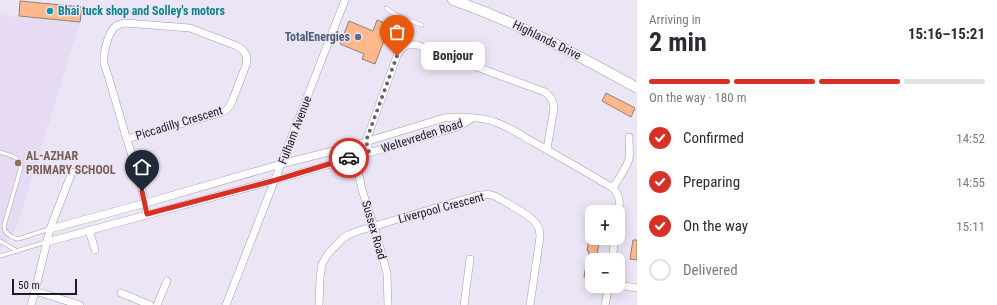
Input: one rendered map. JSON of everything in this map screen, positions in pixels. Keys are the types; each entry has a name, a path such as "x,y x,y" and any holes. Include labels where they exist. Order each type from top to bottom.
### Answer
{"main road":[{"name":"Highlands Drive","path":"453,0 484,11 539,35 637,88"}],"street":[{"name":"Fulham Avenue","path":"226,305 346,0"},
{"name":"Piccadilly Crescent","path":"127,139 226,110 234,99 246,65 247,57 244,51 237,46 190,28 125,23 113,28 104,57 104,63 146,203 147,214"},
{"path":"369,152 366,141 397,56 400,50 411,44 545,92 554,101 547,149"},
{"name":"Weltevreden Road","path":"50,229 353,145 444,118 457,117 484,119 496,122 547,149 613,188"},
{"name":"Weltevreden Road","path":"47,242 276,180 451,129 472,118"},
{"path":"620,205 617,192 613,188 629,158 629,137"},
{"name":"Sussex Road","path":"353,145 362,190 387,273 388,305"},
{"path":"31,305 50,229 72,172"},
{"name":"Liverpool Crescent","path":"319,305 322,264 328,254 348,235 374,226 486,194 498,198 529,216 534,220 540,231 530,305"},
{"path":"89,230 95,250"},
{"path":"464,305 470,259"},
{"path":"157,305 167,281"},
{"path":"625,286 637,288"},
{"path":"35,291 80,305"},
{"path":"121,293 150,305"},
{"path":"606,305 607,293"}],"lane":[{"path":"386,8 398,16 422,25"},
{"path":"0,152 15,157 20,163 21,167 4,226 6,232 14,238 19,239 50,229"},
{"path":"0,241 17,251"},
{"path":"0,256 47,242"}],"shaded area":[{"name":"AL-AZHAR PRIMARY SCHOOL","path":"0,15 80,22 17,226 0,250"}],"building":[{"name":"Bhai tuck shop and Solley's motors","path":"20,1 82,7 80,22 19,16"},
{"path":"377,20 390,25 375,64 362,59 364,54 340,44 349,21 373,31"},
{"path":"606,93 635,108 631,117 602,101"},
{"path":"633,240 637,240 637,260 630,259"},
{"path":"588,245 599,245 597,253 589,253 589,251 587,251"}],"way so far":[{"path":"349,158 369,152 366,141 397,56"}],"place":[{"name":"Bhai tuck shop and Solley's motors","path":"50,11"},
{"name":"TotalEnergies","path":"358,37"},
{"name":"Bonjour","path":"397,56"},
{"name":"AL-AZHAR PRIMARY SCHOOL","path":"18,163"}],"route":[{"path":"142,191 146,203 147,214 276,180 349,158"}]}
